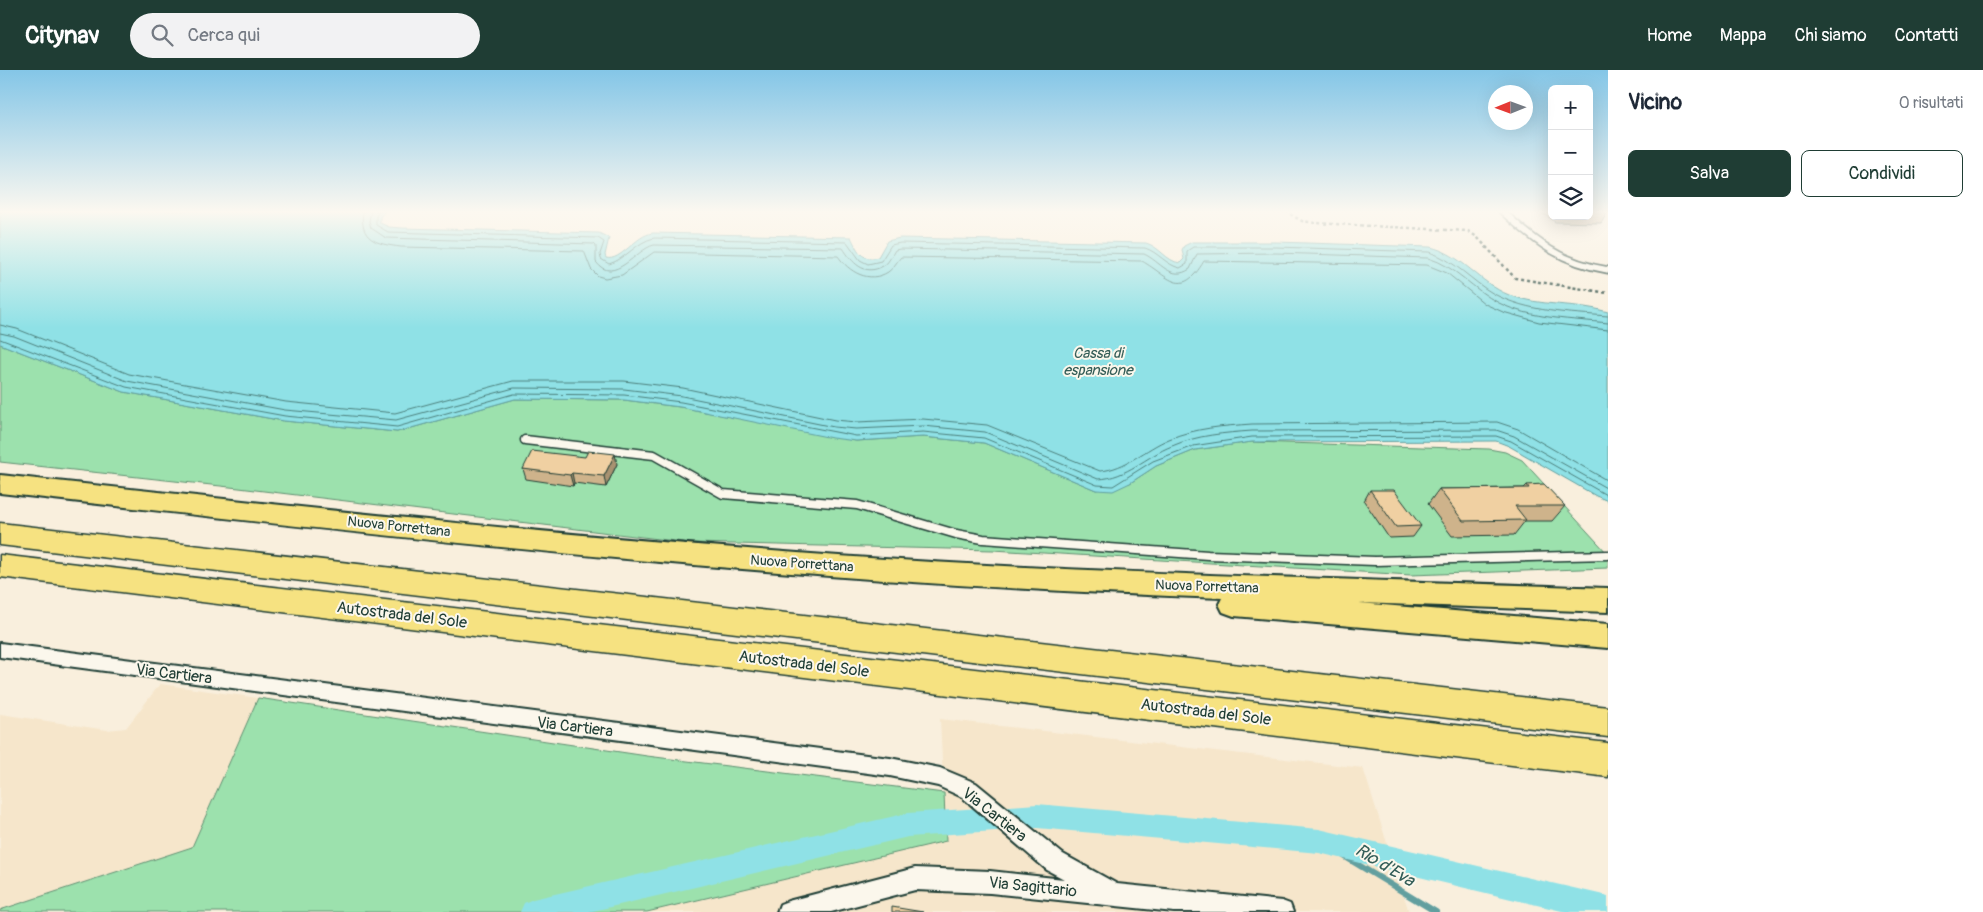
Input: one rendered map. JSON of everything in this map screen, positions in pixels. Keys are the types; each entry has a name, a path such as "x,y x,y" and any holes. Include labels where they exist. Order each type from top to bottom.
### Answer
{"highway":[{"name":"Nuova Porrettana","path":"0,484 468,534 771,561 960,575 1183,586 1608,600"},
{"path":"0,534 1608,722"},
{"name":"Autostrada del Sole","path":"0,566 1608,760"},
{"path":"960,575 1056,587 1608,636"}],"street":[{"name":"Via Cartiera","path":"0,650 890,766 940,777 968,790 1055,862 1115,895"},
{"name":"Via Sagittario","path":"788,912 915,879 990,882 1282,912"}],"lane":[{"path":"1549,250 1576,265 1608,270"},
{"path":"525,440 654,455 723,494 857,504 976,538 1208,554 1375,561 1508,560 1608,555"}],"path":[{"path":"1489,250 1515,278 1608,293"}],"shaded area":[{"path":"160,684 258,698 192,847 0,910 0,714 107,730 126,728"},
{"path":"940,719 1363,768 1409,912 647,912 946,841"}],"green space":[{"path":"0,344 124,392 284,421 397,432 515,399 624,400 680,407 856,441 923,437 984,443 1096,490 1130,483 1156,466 1195,450 1252,442 1489,449 1505,452 1522,460 1608,554 1608,568 1411,575 993,550 692,543 239,488 0,462"},
{"path":"258,698 647,756 944,793 946,841 647,912 0,912 0,910 192,847"}],"water":[{"name":"Cassa di espansione","path":"0,250 606,250 606,258 612,258 625,250 858,250 867,258 872,258 878,257 882,250 1158,250 1171,260 1180,263 1184,259 1182,250 1439,250 1452,256 1498,290 1509,295 1521,299 1608,312 1608,501 1509,446 1496,441 1252,442 1195,450 1156,466 1130,483 1113,491 1096,490 984,443 923,437 856,441 832,438 680,407 624,400 515,399 397,432 284,421 124,392 0,344"}],"building":[{"path":"532,451 585,457 588,451 615,454 604,476 572,473 570,475 523,469"},
{"path":"1544,484 1565,506 1515,506 1526,520 1463,521 1439,489 1529,488 1527,485"},
{"path":"1370,490 1394,490 1421,526 1396,527"},
{"path":"892,907 923,912 892,912"}],"waterway":[{"path":"533,912 908,825 1037,816 1319,841 1608,909"},
{"name":"Rio d'Eva","path":"1319,841 1436,912"}]}
